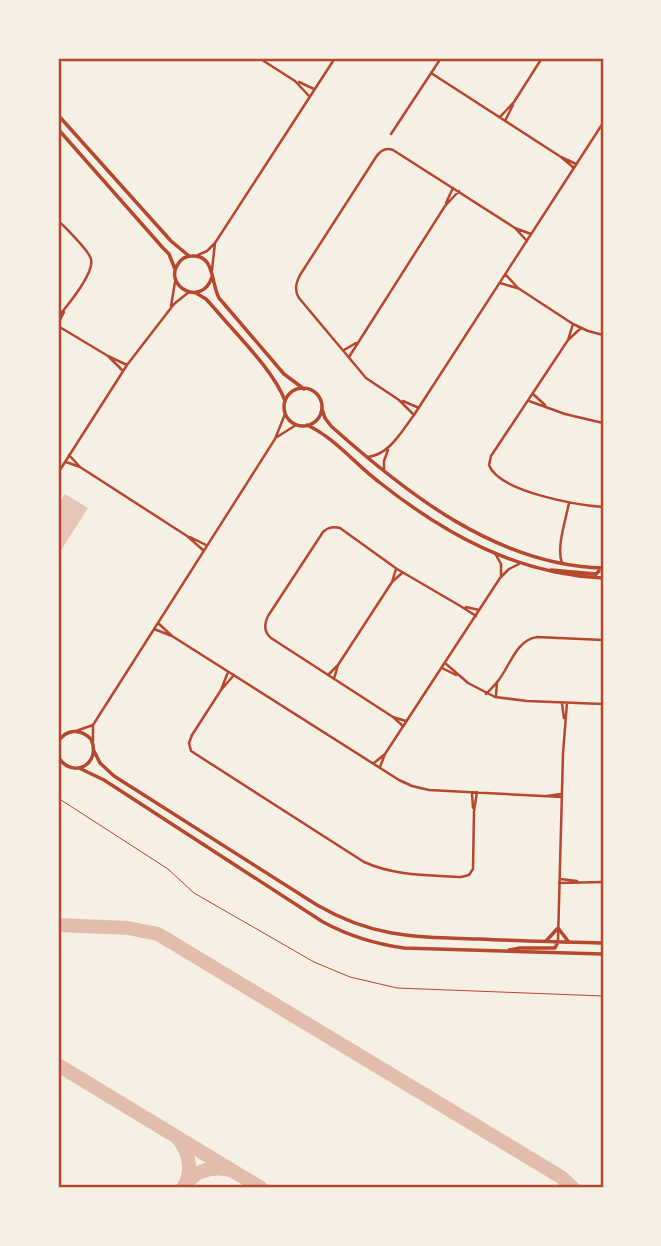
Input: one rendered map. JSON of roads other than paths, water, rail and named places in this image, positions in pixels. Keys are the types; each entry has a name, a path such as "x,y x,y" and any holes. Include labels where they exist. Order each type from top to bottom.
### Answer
{"main road":[{"path":"58,115 176,247 189,256"},
{"path":"58,129 169,254 179,286 206,299 270,375 285,401 285,414 288,419 296,425 307,425 317,420 322,409"},
{"path":"175,271 180,262 189,256 206,260 212,270 215,292 284,374 313,391 331,426 417,497 474,532 515,550 562,563 601,568 596,574 542,570"},
{"path":"196,293 207,287 212,277"},
{"path":"285,401 292,392 304,388"},
{"path":"307,425 322,433 378,482 428,518 469,542 519,564 542,570 603,578"},
{"path":"60,732 84,733 91,739 100,763 114,776 317,905 351,923 404,936 603,943"},
{"path":"58,742 67,733"},
{"path":"79,768 90,762 94,751"},
{"path":"58,757 67,767 79,768 104,780 323,922 346,933 379,944 404,948 603,954"},
{"path":"544,942 558,928 569,942"},
{"path":"504,952 520,948 554,949 558,942"}],"street":[{"path":"259,58 295,81 314,89"},
{"path":"195,256 207,251 215,243 335,58"},
{"path":"391,134 441,58"},
{"path":"505,121 542,58"},
{"path":"431,73 576,164"},
{"path":"295,81 309,96"},
{"path":"500,117 514,102"},
{"path":"366,457 381,454 389,447 419,408 603,123"},
{"path":"419,408 400,400 366,378 296,292 296,284 303,271 376,157 386,148 396,151 515,228 532,234"},
{"path":"561,157 573,168"},
{"path":"445,206 453,188"},
{"path":"349,357 445,206 458,191"},
{"path":"58,220 91,261 88,274 58,317"},
{"path":"515,228 527,241"},
{"path":"212,270 215,243"},
{"path":"506,275 517,288 573,324 603,335"},
{"path":"170,309 175,276"},
{"path":"500,284 517,288"},
{"path":"58,473 127,365 178,299 189,292"},
{"path":"65,309 58,325 127,365"},
{"path":"568,340 573,324"},
{"path":"581,328 568,340 491,456 489,466 495,475 538,495 603,508"},
{"path":"343,351 359,341"},
{"path":"108,356 123,371"},
{"path":"533,394 547,408"},
{"path":"400,400 414,415"},
{"path":"528,400 603,423"},
{"path":"93,743 93,725 275,439 285,414"},
{"path":"275,439 296,425"},
{"path":"383,471 389,447"},
{"path":"69,455 79,467"},
{"path":"65,462 79,467 207,546"},
{"path":"562,563 559,555 569,503"},
{"path":"403,726 271,638 266,632 265,622 268,616 329,527 340,528 397,569 475,616"},
{"path":"187,536 204,550"},
{"path":"496,555 501,564 500,578"},
{"path":"379,768 406,721 500,578 519,564"},
{"path":"392,582 397,569"},
{"path":"328,674 338,665 392,582 402,572"},
{"path":"463,607 479,611"},
{"path":"158,624 234,676 398,780 412,786 429,790 562,796"},
{"path":"154,629 172,636"},
{"path":"486,694 497,682 521,644 528,639 537,637 603,640"},
{"path":"445,663 473,687 495,697 567,704 603,704"},
{"path":"334,679 338,665"},
{"path":"442,668 459,676"},
{"path":"221,690 228,671"},
{"path":"234,676 221,690 190,738 191,751 364,862 402,873 467,877 473,869 477,793"},
{"path":"495,697 497,682"},
{"path":"561,703 564,721"},
{"path":"558,942 564,721 567,704"},
{"path":"393,717 406,721"},
{"path":"75,731 93,725"},
{"path":"373,764 385,754"},
{"path":"471,792 474,811"},
{"path":"559,881 603,882"}],"lane":[{"path":"58,798 168,869 194,894 314,962 350,978 397,988 603,996"}]}
